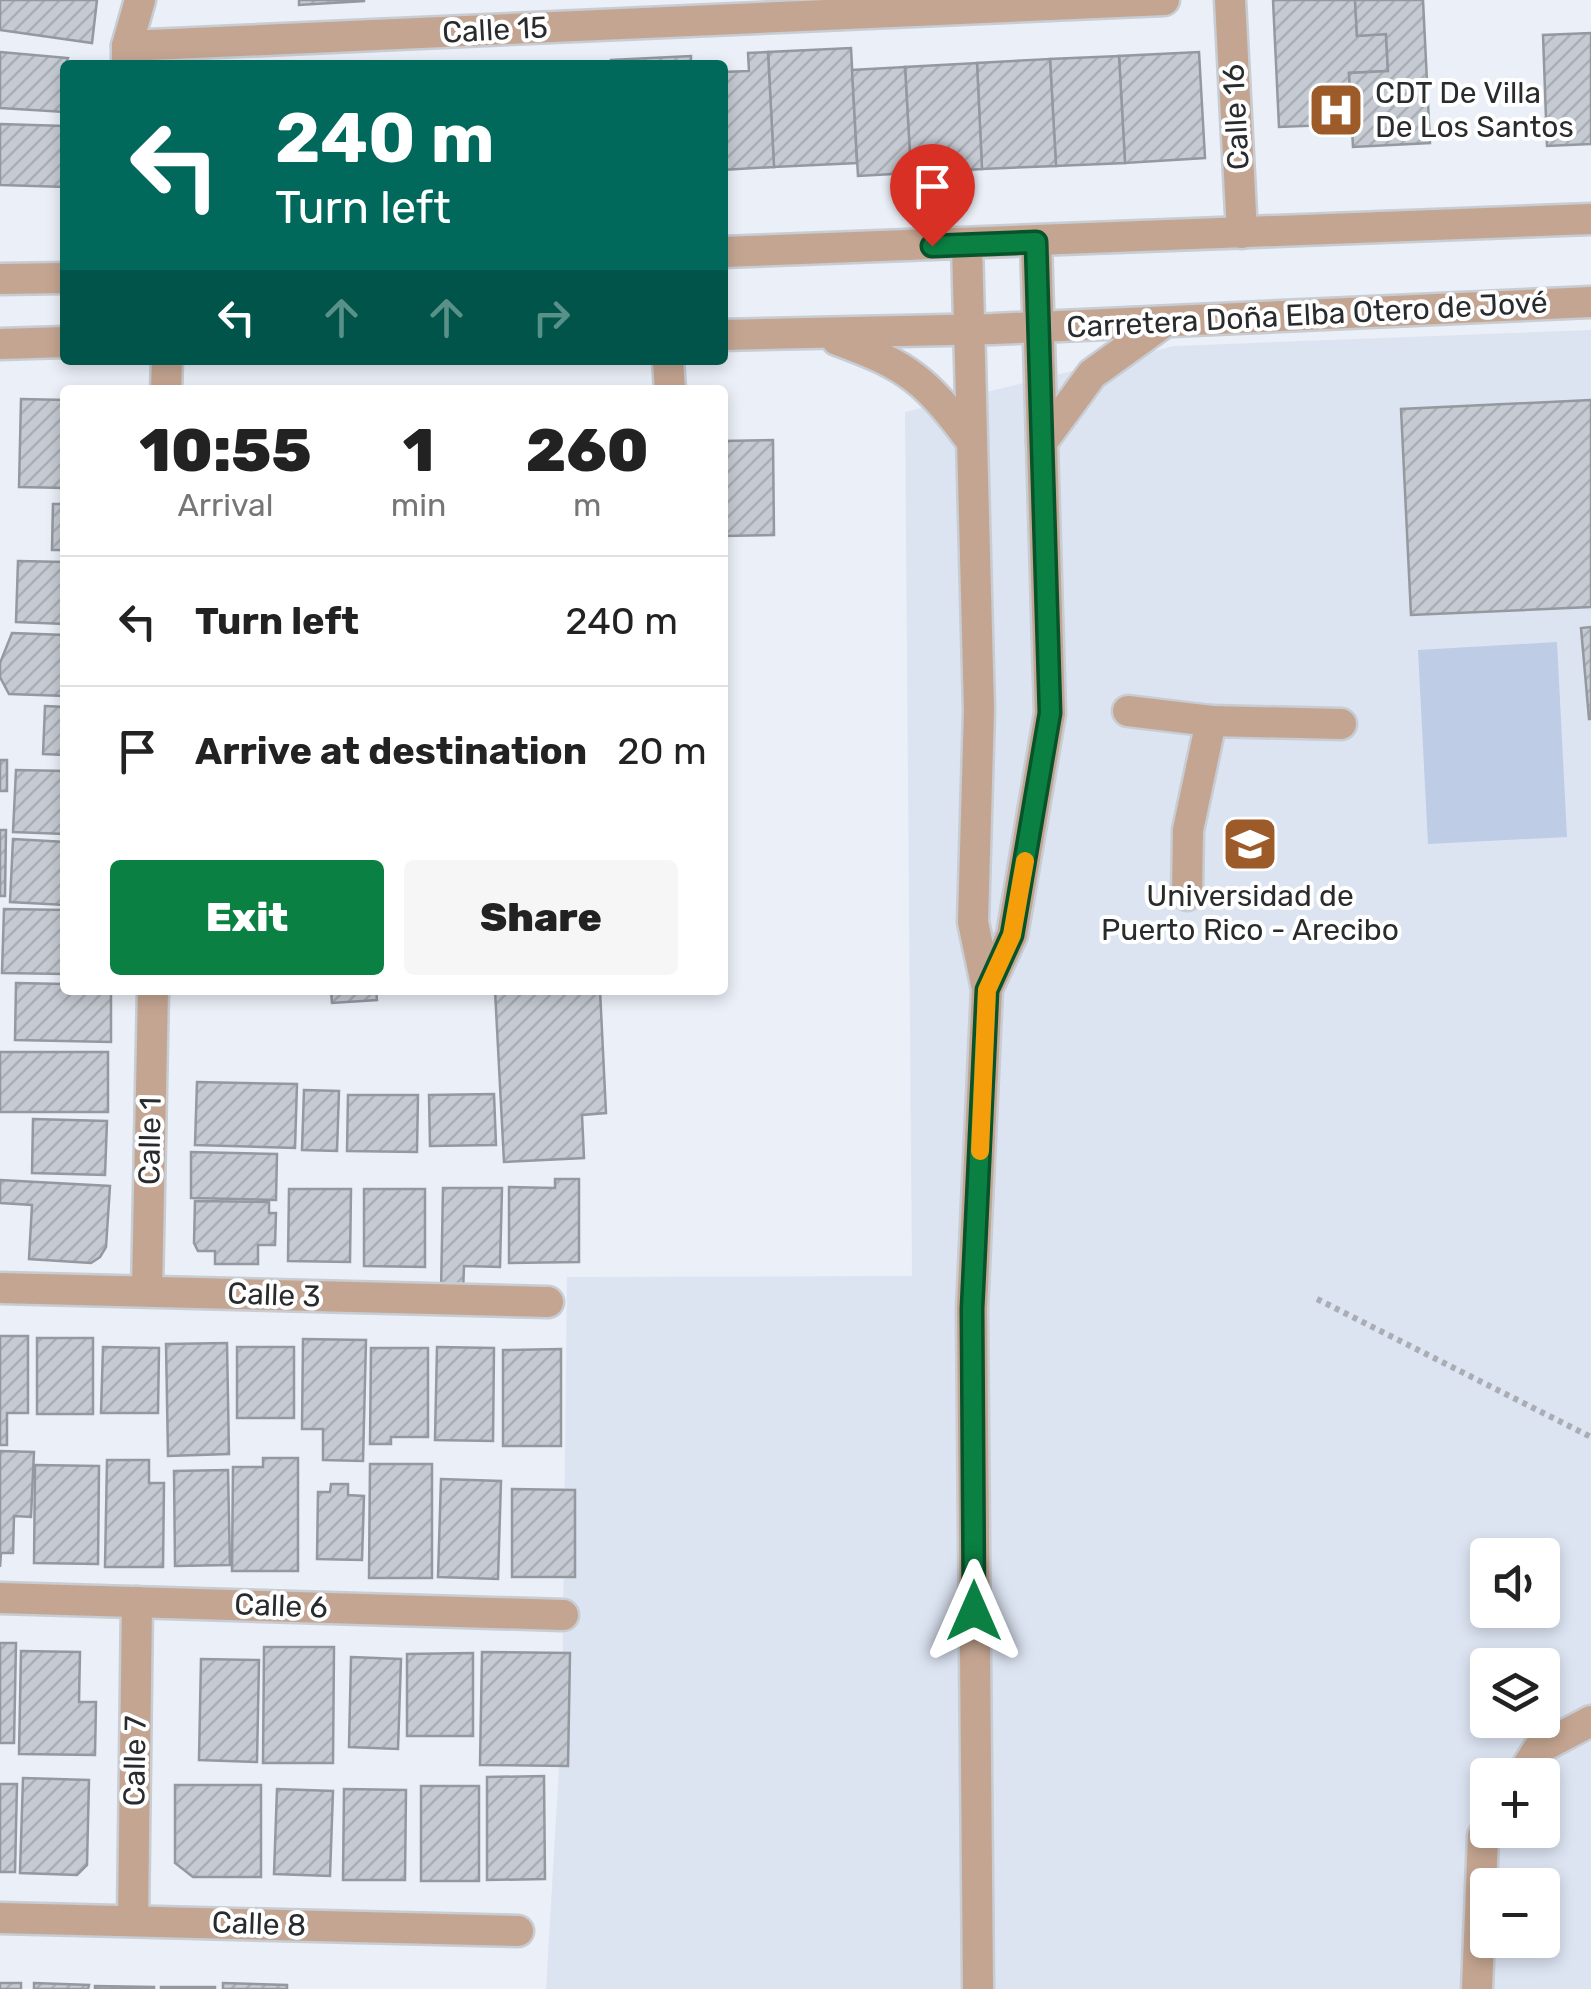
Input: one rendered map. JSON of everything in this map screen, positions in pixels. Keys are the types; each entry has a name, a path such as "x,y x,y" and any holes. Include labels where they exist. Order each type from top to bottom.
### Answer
{"street":[{"path":"127,55 140,0"},
{"name":"Calle 15","path":"127,55 1164,0"},
{"name":"Calle 16","path":"1230,0 1242,233"},
{"path":"728,252 1591,218"},
{"path":"987,990 1012,935 1050,713 1036,242"},
{"path":"967,244 979,710 973,922 987,990 972,1309 978,1989"},
{"path":"0,279 60,278"},
{"name":"Carretera Doña Elba Otero de Jové","path":"728,335 1038,327 1591,302"},
{"path":"1042,442 1092,374 1165,322"},
{"path":"820,334 884,357 910,372 946,406 972,442"},
{"path":"0,344 60,342"},
{"path":"1128,711 1211,721 1341,724"},
{"path":"1186,894 1188,830 1211,721"},
{"name":"Calle 1","path":"147,1292 153,995"},
{"name":"Calle 3","path":"0,1288 548,1302"},
{"name":"Calle 6","path":"0,1598 563,1616"},
{"name":"Calle 7","path":"132,1920 138,1602"},
{"path":"1533,1758 1538,1750 1591,1721"},
{"path":"1477,1989 1483,1848"},
{"name":"Calle 8","path":"0,1918 518,1931"}],"path":[{"path":"1317,1298 1591,1437"}],"shaded area":[{"name":"Universidad de Puerto Rico - Arecibo","path":"1591,330 1591,1989 546,1989 562,1715 567,1277 912,1276 905,412 1174,346"},
{"path":"1557,642 1567,837 1428,844 1418,650"}],"building":[{"path":"0,0 97,0 92,43 0,30"},
{"path":"299,0 364,0 364,1 299,5"},
{"path":"1273,0 1355,0 1357,36 1386,34 1388,71 1349,73 1352,124 1279,127"},
{"path":"1355,0 1423,0 1430,143 1353,147 1349,73 1388,71 1386,34 1357,36"},
{"path":"1591,33 1591,144 1547,146 1543,35"},
{"path":"851,48 857,163 774,167 768,52"},
{"path":"0,52 68,58 60,60 60,112 0,108"},
{"path":"768,52 774,167 728,170 728,72 749,71 748,53"},
{"path":"1199,52 1205,158 1125,163 1119,56"},
{"path":"691,56 691,60 611,60"},
{"path":"1119,56 1125,163 1056,166 1050,59"},
{"path":"1050,59 1056,166 982,169 977,63"},
{"path":"977,63 982,169 911,173 905,67"},
{"path":"905,67 911,173 858,176 852,70"},
{"path":"0,124 60,126 60,187 0,185"},
{"path":"21,399 60,400 60,488 19,487"},
{"path":"1591,400 1591,607 1411,615 1401,409"},
{"path":"773,440 774,535 728,536 728,441"},
{"path":"53,504 60,504 60,550 52,550"},
{"path":"18,561 60,562 60,624 16,622"},
{"path":"1591,627 1591,719 1589,719 1581,628"},
{"path":"12,633 60,635 60,696 9,694 0,677 0,663"},
{"path":"45,706 60,707 60,755 43,754"},
{"path":"0,760 7,760 7,791 0,791"},
{"path":"16,770 60,771 60,834 13,832"},
{"path":"0,830 6,830 5,896 0,896"},
{"path":"13,839 60,842 60,905 10,902"},
{"path":"4,909 60,910 60,974 2,973"},
{"path":"16,983 60,984 60,995 111,995 111,1042 15,1040"},
{"path":"331,995 376,995 377,1000 332,1003"},
{"path":"495,995 600,995 606,1113 582,1115 584,1158 504,1162"},
{"path":"0,1052 108,1052 108,1112 0,1112"},
{"path":"197,1082 297,1084 295,1148 195,1145"},
{"path":"304,1090 339,1091 337,1151 302,1150"},
{"path":"494,1094 496,1145 430,1146 429,1095"},
{"path":"348,1095 418,1095 417,1152 347,1151"},
{"path":"33,1119 107,1121 105,1175 32,1173"},
{"path":"191,1152 277,1154 276,1200 191,1198"},
{"path":"555,1179 579,1179 579,1262 509,1263 509,1187 555,1188"},
{"path":"0,1180 110,1186 106,1247 100,1257 91,1263 29,1259 32,1205 0,1203"},
{"path":"443,1188 502,1188 500,1267 464,1266 463,1292 441,1292"},
{"path":"289,1189 351,1189 350,1262 288,1261"},
{"path":"364,1189 425,1189 425,1267 364,1266"},
{"path":"195,1201 269,1202 269,1213 276,1213 275,1245 258,1245 258,1264 215,1264 215,1251 198,1251 194,1243"},
{"path":"0,1336 28,1336 28,1413 7,1413 7,1445 0,1445"},
{"path":"37,1338 93,1338 93,1414 37,1414"},
{"path":"303,1339 366,1340 363,1461 323,1460 323,1429 302,1429"},
{"path":"227,1343 229,1454 168,1456 166,1344"},
{"path":"103,1347 159,1348 158,1413 101,1413"},
{"path":"237,1347 294,1347 294,1418 237,1418"},
{"path":"437,1347 494,1348 493,1441 435,1440"},
{"path":"371,1348 428,1348 428,1437 391,1437 391,1444 370,1444"},
{"path":"561,1349 561,1446 503,1446 503,1350"},
{"path":"0,1451 34,1452 31,1517 14,1516 13,1553 1,1553 0,1567"},
{"path":"263,1458 298,1458 298,1571 232,1571 233,1467 263,1467"},
{"path":"107,1460 149,1460 149,1483 164,1483 163,1567 105,1567"},
{"path":"370,1464 432,1464 432,1578 369,1578"},
{"path":"35,1465 99,1466 98,1564 34,1563"},
{"path":"228,1470 230,1565 175,1566 174,1471"},
{"path":"441,1479 501,1481 498,1579 438,1577"},
{"path":"331,1484 348,1484 348,1495 364,1496 362,1560 317,1559 318,1492 330,1492"},
{"path":"512,1489 575,1490 575,1577 512,1577"},
{"path":"0,1643 16,1643 14,1743 0,1743"},
{"path":"264,1647 334,1647 333,1763 263,1763"},
{"path":"21,1651 80,1652 79,1702 96,1702 95,1755 19,1754"},
{"path":"482,1652 570,1653 568,1766 480,1765"},
{"path":"473,1653 473,1736 407,1736 407,1654"},
{"path":"351,1657 401,1659 398,1749 349,1747"},
{"path":"201,1659 259,1660 257,1762 199,1760"},
{"path":"544,1776 545,1879 487,1880 487,1777"},
{"path":"23,1778 89,1780 87,1865 77,1875 20,1873"},
{"path":"0,1784 17,1784 15,1872 0,1872"},
{"path":"175,1785 261,1785 261,1877 193,1877 175,1863"},
{"path":"421,1786 479,1786 479,1881 421,1881"},
{"path":"277,1789 333,1791 330,1876 274,1874"},
{"path":"344,1789 406,1790 405,1880 343,1880"},
{"path":"0,1983 21,1983 21,1989 0,1989"},
{"path":"34,1983 89,1985 88,1989 34,1989"},
{"path":"223,1983 287,1985 287,1989 223,1989"},
{"path":"154,1987 154,1989 95,1989"},
{"path":"215,1987 215,1989 161,1989"}],"slow traffic":[{"path":"980,1151 987,990 1012,935 1025,861"}],"place":[{"name":"CDT De Villa De Los Santos","path":"1336,110"},
{"name":"Universidad de Puerto Rico - Arecibo","path":"1250,844"}],"route":[{"path":"932,246 1036,242 1050,713 1012,935 987,990 972,1309 974,1611"}]}
